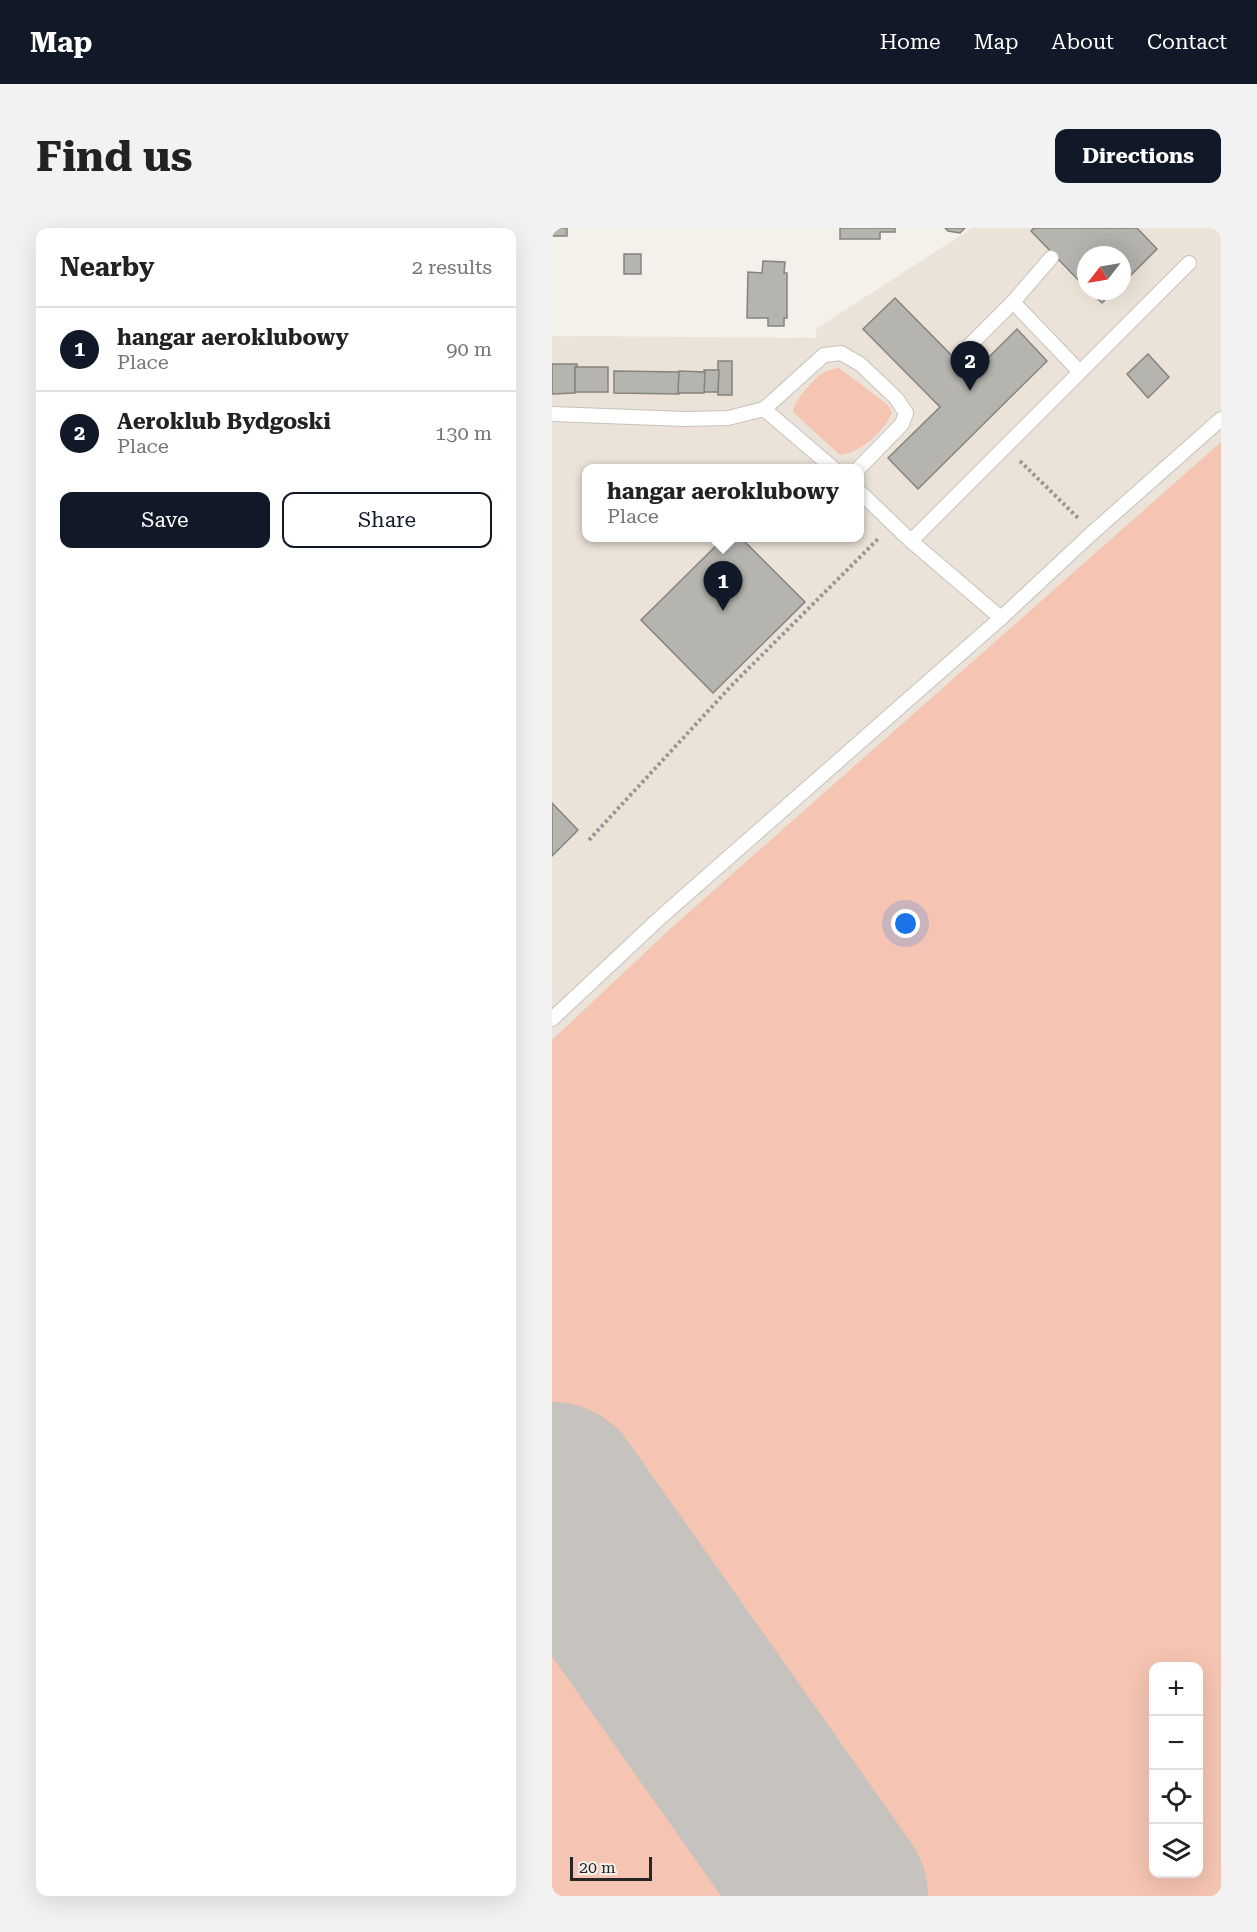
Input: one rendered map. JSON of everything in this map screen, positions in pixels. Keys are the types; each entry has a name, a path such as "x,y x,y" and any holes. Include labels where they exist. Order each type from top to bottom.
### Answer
{"lane":[{"path":"961,354 1013,302 1051,258"},
{"path":"911,541 1189,263"},
{"path":"1013,302 1080,372"},
{"path":"552,414 729,418 764,409 824,355 841,353 860,364 896,398 906,412 902,424 863,464"},
{"path":"764,409 828,464"},
{"path":"552,1019 662,916 1001,618 1221,418"},
{"path":"864,496 911,541 1001,618"}],"path":[{"path":"1004,446 1081,521 1091,534"},
{"path":"589,840 733,684 882,534"}],"shaded area":[{"path":"972,228 1221,228 1221,1896 552,1896 552,336 816,338 816,329"},
{"path":"839,368 888,405 892,413 878,434 871,440 856,450 840,455 793,412 800,396 816,379 827,371"},
{"path":"1221,442 1221,1896 552,1896 552,1040 670,929"}],"building":[{"path":"552,228 567,228 567,236 552,236"},
{"path":"840,228 895,228 895,232 880,232 880,239 840,239"},
{"path":"945,228 965,228 960,233 948,231"},
{"path":"1034,228 1137,228 1157,249 1131,275 1131,246 1077,246 1077,279 1031,231"},
{"path":"624,254 641,254 641,274 624,274"},
{"path":"763,261 785,262 787,318 784,318 784,326 768,326 768,318 747,318 748,272 762,273"},
{"path":"895,298 971,375 1017,329 1047,361 918,489 888,458 940,407 863,329"},
{"path":"1148,354 1169,377 1148,398 1127,374"},
{"path":"718,361 732,361 732,395 718,395"},
{"path":"552,364 577,364 575,393 552,394"},
{"path":"575,367 608,367 608,392 575,392"},
{"path":"704,370 719,370 718,392 704,392"},
{"path":"614,371 679,372 679,394 614,393"},
{"path":"679,371 705,372 704,393 678,393"},
{"path":"720,542 745,542 805,602 713,693 641,620"},
{"path":"552,803 578,830 552,856"}],"runway":[{"path":"552,1495 835,1896"}],"place":[{"name":"Aeroklub Bydgoski","path":"970,391"},
{"name":"hangar aeroklubowy","path":"723,611"}]}
